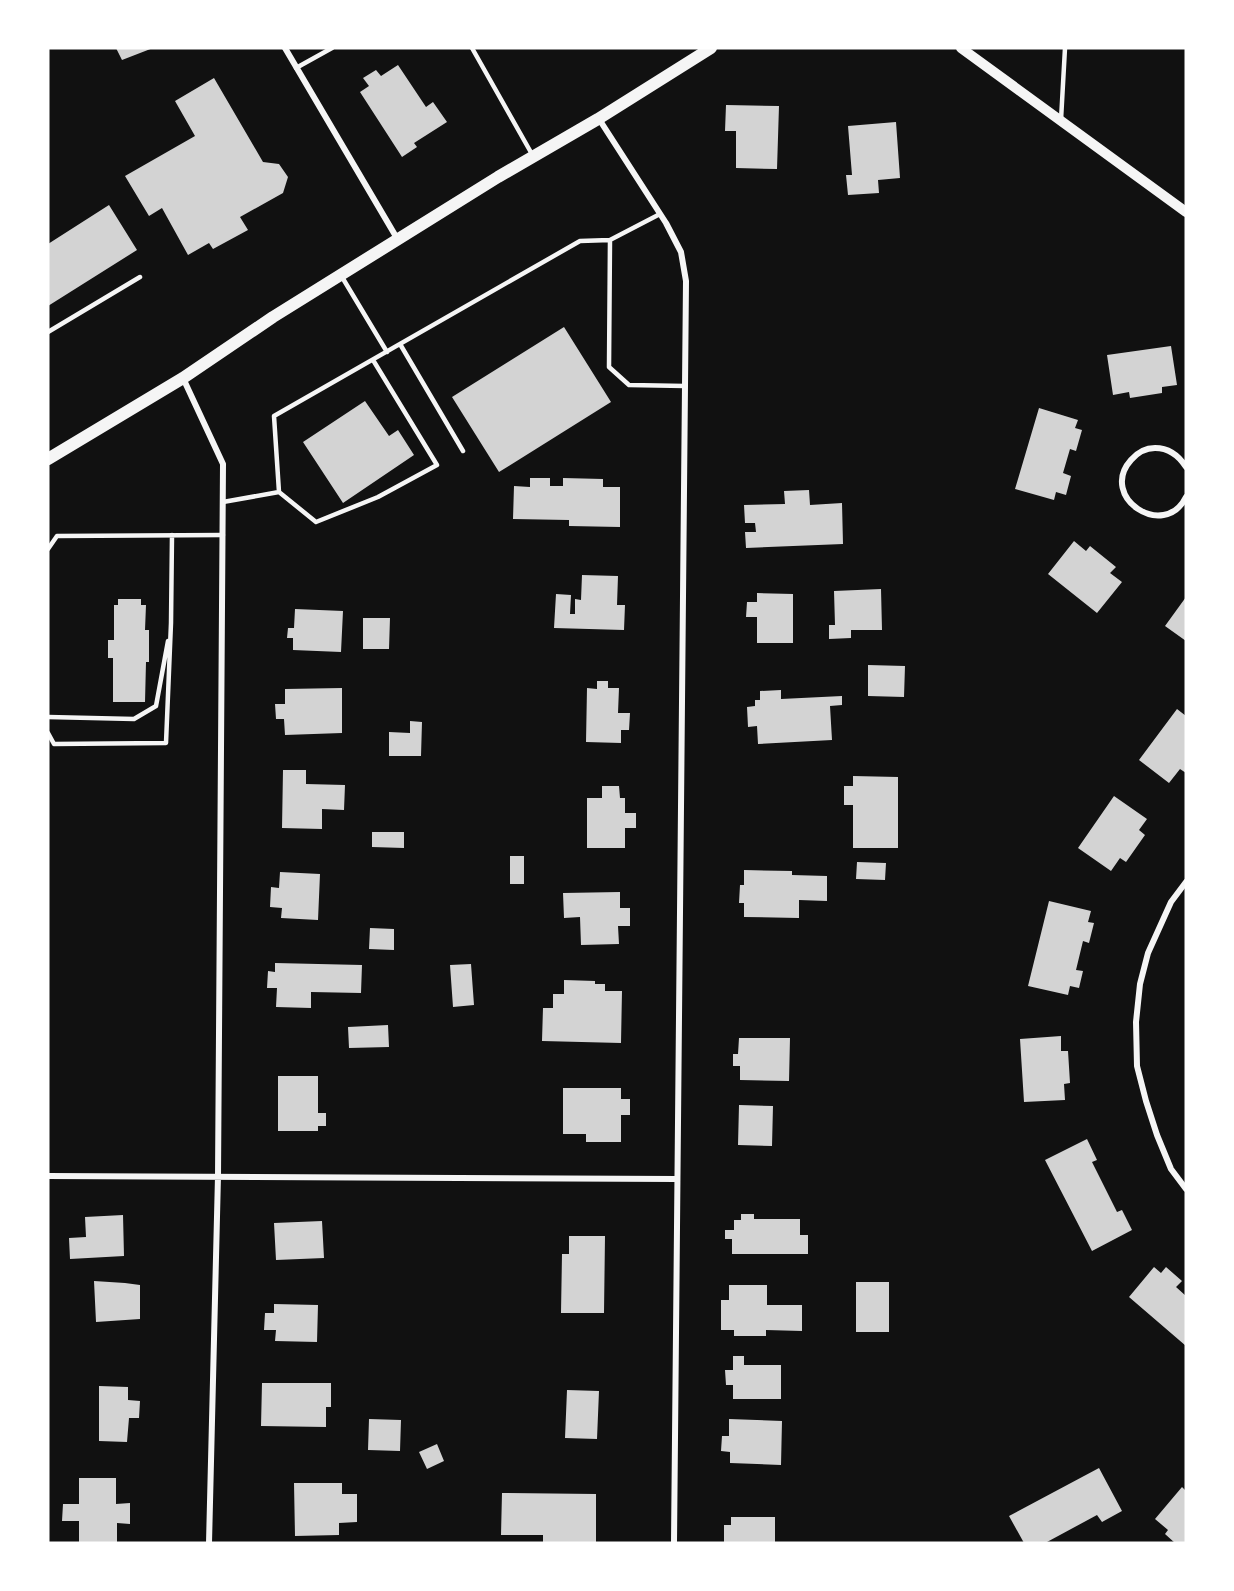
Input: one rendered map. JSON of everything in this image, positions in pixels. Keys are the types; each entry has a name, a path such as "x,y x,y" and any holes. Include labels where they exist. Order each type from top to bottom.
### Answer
{"main road":[{"path":"48,459 183,378 273,317 498,177 598,119 711,48"}],"street":[{"path":"285,48 398,240"},
{"path":"961,48 1186,213"},
{"path":"598,119 660,214 681,252 686,281 674,1543"},
{"path":"183,378 223,464 218,1176 209,1543"},
{"path":"1185,501 1175,510 1165,514 1154,516 1143,513 1126,498 1123,476 1127,465 1134,457 1154,448 1165,449 1175,454 1186,467"},
{"path":"1186,882 1171,902 1148,953 1140,984 1136,1022 1137,1066 1146,1101 1171,1169 1186,1190"},
{"path":"48,1176 677,1179"}],"lane":[{"path":"296,68 332,48"},
{"path":"482,48 473,50 533,156"},
{"path":"1061,120 1065,48"},
{"path":"373,360 437,465 378,497 316,522 279,492 274,416 580,241 610,240 660,214"},
{"path":"610,240 609,367 629,385 685,386"},
{"path":"341,275 387,352"},
{"path":"48,332 140,277"},
{"path":"400,344 463,451"},
{"path":"223,502 279,492"},
{"path":"48,733 54,744 166,743 172,535"},
{"path":"48,549 57,536 223,535"},
{"path":"48,717 134,719 156,706 171,623"}],"building":[{"path":"116,48 153,48 122,60"},
{"path":"398,65 426,107 433,102 447,122 414,143 417,147 402,157 360,92 369,86 363,78 376,70 381,76"},
{"path":"214,78 263,162 279,164 288,177 283,193 240,217 248,230 213,249 209,243 188,255 162,208 149,216 125,176 195,136 175,101"},
{"path":"726,105 779,106 777,169 736,168 736,131 725,131"},
{"path":"896,122 900,178 878,180 879,193 848,195 846,175 852,175 848,126"},
{"path":"109,205 137,250 48,306 48,244"},
{"path":"564,327 611,402 499,472 452,397"},
{"path":"1171,346 1177,385 1162,387 1162,393 1130,398 1129,392 1113,395 1107,355"},
{"path":"365,401 389,436 398,430 414,455 343,503 303,442"},
{"path":"1039,408 1078,420 1075,428 1082,430 1076,451 1070,449 1063,473 1071,476 1066,495 1056,492 1054,500 1015,489"},
{"path":"530,478 550,478 550,486 563,486 563,478 603,479 603,487 620,487 620,527 569,526 569,520 513,519 514,486 530,487"},
{"path":"809,490 810,505 842,503 843,544 746,548 745,532 756,532 755,523 745,523 744,505 785,504 784,491"},
{"path":"1074,541 1086,551 1090,546 1116,567 1110,573 1122,582 1097,613 1048,574"},
{"path":"582,575 618,576 617,605 625,605 624,630 554,628 556,594 571,595 570,614 575,614 575,599 581,600"},
{"path":"881,589 882,630 851,630 851,638 829,639 829,625 835,625 834,591"},
{"path":"757,593 793,594 793,643 757,643 757,617 746,617 747,602 757,602"},
{"path":"1186,597 1186,641 1165,626"},
{"path":"118,599 141,599 141,605 146,605 145,630 149,630 149,662 146,662 145,702 113,702 113,658 108,658 108,640 114,640 114,605 118,605"},
{"path":"295,609 343,611 341,652 293,650 293,638 287,638 288,628 294,628"},
{"path":"363,618 390,618 389,649 363,649"},
{"path":"868,665 905,666 904,697 868,696"},
{"path":"597,681 608,681 608,688 619,688 618,713 630,713 629,730 621,730 621,743 586,742 587,688 597,689"},
{"path":"342,688 342,733 285,735 284,719 276,719 275,704 285,704 285,689"},
{"path":"781,690 781,699 842,696 842,705 830,706 832,740 758,744 757,726 748,727 747,707 755,706 755,700 760,700 760,691"},
{"path":"1177,709 1186,716 1186,773 1180,769 1169,783 1139,760"},
{"path":"410,721 422,722 421,756 389,756 389,732 410,733"},
{"path":"283,770 306,770 306,784 345,785 344,810 322,809 322,829 282,828"},
{"path":"853,776 898,777 898,848 853,848 853,805 844,805 844,786 853,786"},
{"path":"602,786 619,786 620,798 625,798 625,813 636,813 636,828 625,828 625,848 587,848 587,798 602,798"},
{"path":"1114,796 1147,819 1139,830 1145,835 1126,862 1120,858 1111,871 1078,848"},
{"path":"372,832 404,832 404,848 372,847"},
{"path":"510,856 524,856 524,884 510,884"},
{"path":"857,862 886,863 885,880 856,879"},
{"path":"744,870 792,871 792,875 827,876 827,901 799,900 799,918 744,917 744,903 739,903 740,885 744,885"},
{"path":"280,872 320,874 318,920 281,918 282,908 270,907 271,887 279,888"},
{"path":"620,892 620,908 630,908 630,926 618,926 619,944 581,945 580,917 564,918 563,893"},
{"path":"1049,901 1091,911 1088,922 1094,923 1089,943 1083,941 1076,970 1083,971 1079,988 1070,986 1068,995 1028,986"},
{"path":"370,928 394,929 394,950 369,949"},
{"path":"275,963 362,965 361,993 311,992 311,1008 276,1007 277,988 267,988 268,971 275,972"},
{"path":"471,964 474,1005 453,1007 450,965"},
{"path":"564,980 595,981 595,984 605,984 605,991 622,991 621,1043 542,1041 543,1008 553,1008 553,994 564,994"},
{"path":"388,1025 389,1047 349,1048 348,1027"},
{"path":"1061,1036 1061,1051 1068,1051 1070,1083 1064,1084 1065,1100 1024,1102 1020,1039"},
{"path":"739,1038 790,1038 789,1081 740,1080 740,1066 733,1066 733,1054 738,1054"},
{"path":"278,1076 318,1076 318,1113 326,1113 326,1126 318,1126 318,1131 278,1131"},
{"path":"563,1088 621,1088 621,1099 630,1099 630,1115 621,1115 621,1142 586,1142 586,1134 563,1134"},
{"path":"739,1105 773,1106 772,1146 738,1145"},
{"path":"1087,1139 1097,1160 1092,1162 1117,1212 1122,1210 1132,1230 1092,1251 1045,1160"},
{"path":"741,1214 754,1214 754,1219 800,1219 800,1235 808,1235 808,1254 732,1254 732,1239 725,1239 725,1230 734,1230 734,1220 741,1220"},
{"path":"123,1215 124,1256 70,1259 69,1238 86,1237 85,1217"},
{"path":"322,1221 324,1258 276,1260 274,1223"},
{"path":"569,1236 605,1236 604,1313 561,1313 562,1254 569,1254"},
{"path":"1154,1267 1161,1273 1166,1267 1182,1281 1176,1287 1186,1296 1186,1346 1129,1297"},
{"path":"94,1281 140,1285 140,1319 96,1322"},
{"path":"856,1282 889,1282 889,1332 856,1332"},
{"path":"729,1285 767,1285 767,1305 802,1305 802,1331 766,1330 766,1336 734,1336 734,1330 721,1330 721,1300 729,1300"},
{"path":"274,1304 318,1305 317,1342 275,1341 276,1330 264,1330 265,1313 274,1313"},
{"path":"733,1356 744,1356 744,1365 781,1365 781,1399 733,1399 733,1385 726,1385 725,1370 733,1370"},
{"path":"262,1383 331,1383 331,1407 326,1407 326,1427 261,1426"},
{"path":"99,1386 128,1387 128,1400 140,1401 139,1418 129,1418 127,1442 99,1441"},
{"path":"567,1390 599,1391 597,1439 565,1438"},
{"path":"369,1419 401,1420 400,1451 368,1450"},
{"path":"729,1419 782,1421 781,1465 730,1463 730,1452 721,1451 722,1436 729,1436"},
{"path":"437,1444 444,1461 427,1469 419,1452"},
{"path":"1099,1468 1122,1511 1102,1522 1097,1515 1048,1543 1024,1543 1009,1516"},
{"path":"79,1478 116,1478 116,1504 130,1503 130,1524 117,1523 117,1543 79,1543 79,1521 62,1521 63,1504 79,1504"},
{"path":"294,1483 342,1483 342,1494 357,1494 357,1522 339,1523 339,1535 295,1536"},
{"path":"1182,1487 1186,1491 1186,1543 1175,1543 1165,1534 1168,1530 1155,1519"},
{"path":"502,1493 596,1494 596,1543 543,1543 543,1535 501,1535"},
{"path":"731,1517 775,1517 775,1543 724,1543 724,1525 731,1525"}]}
